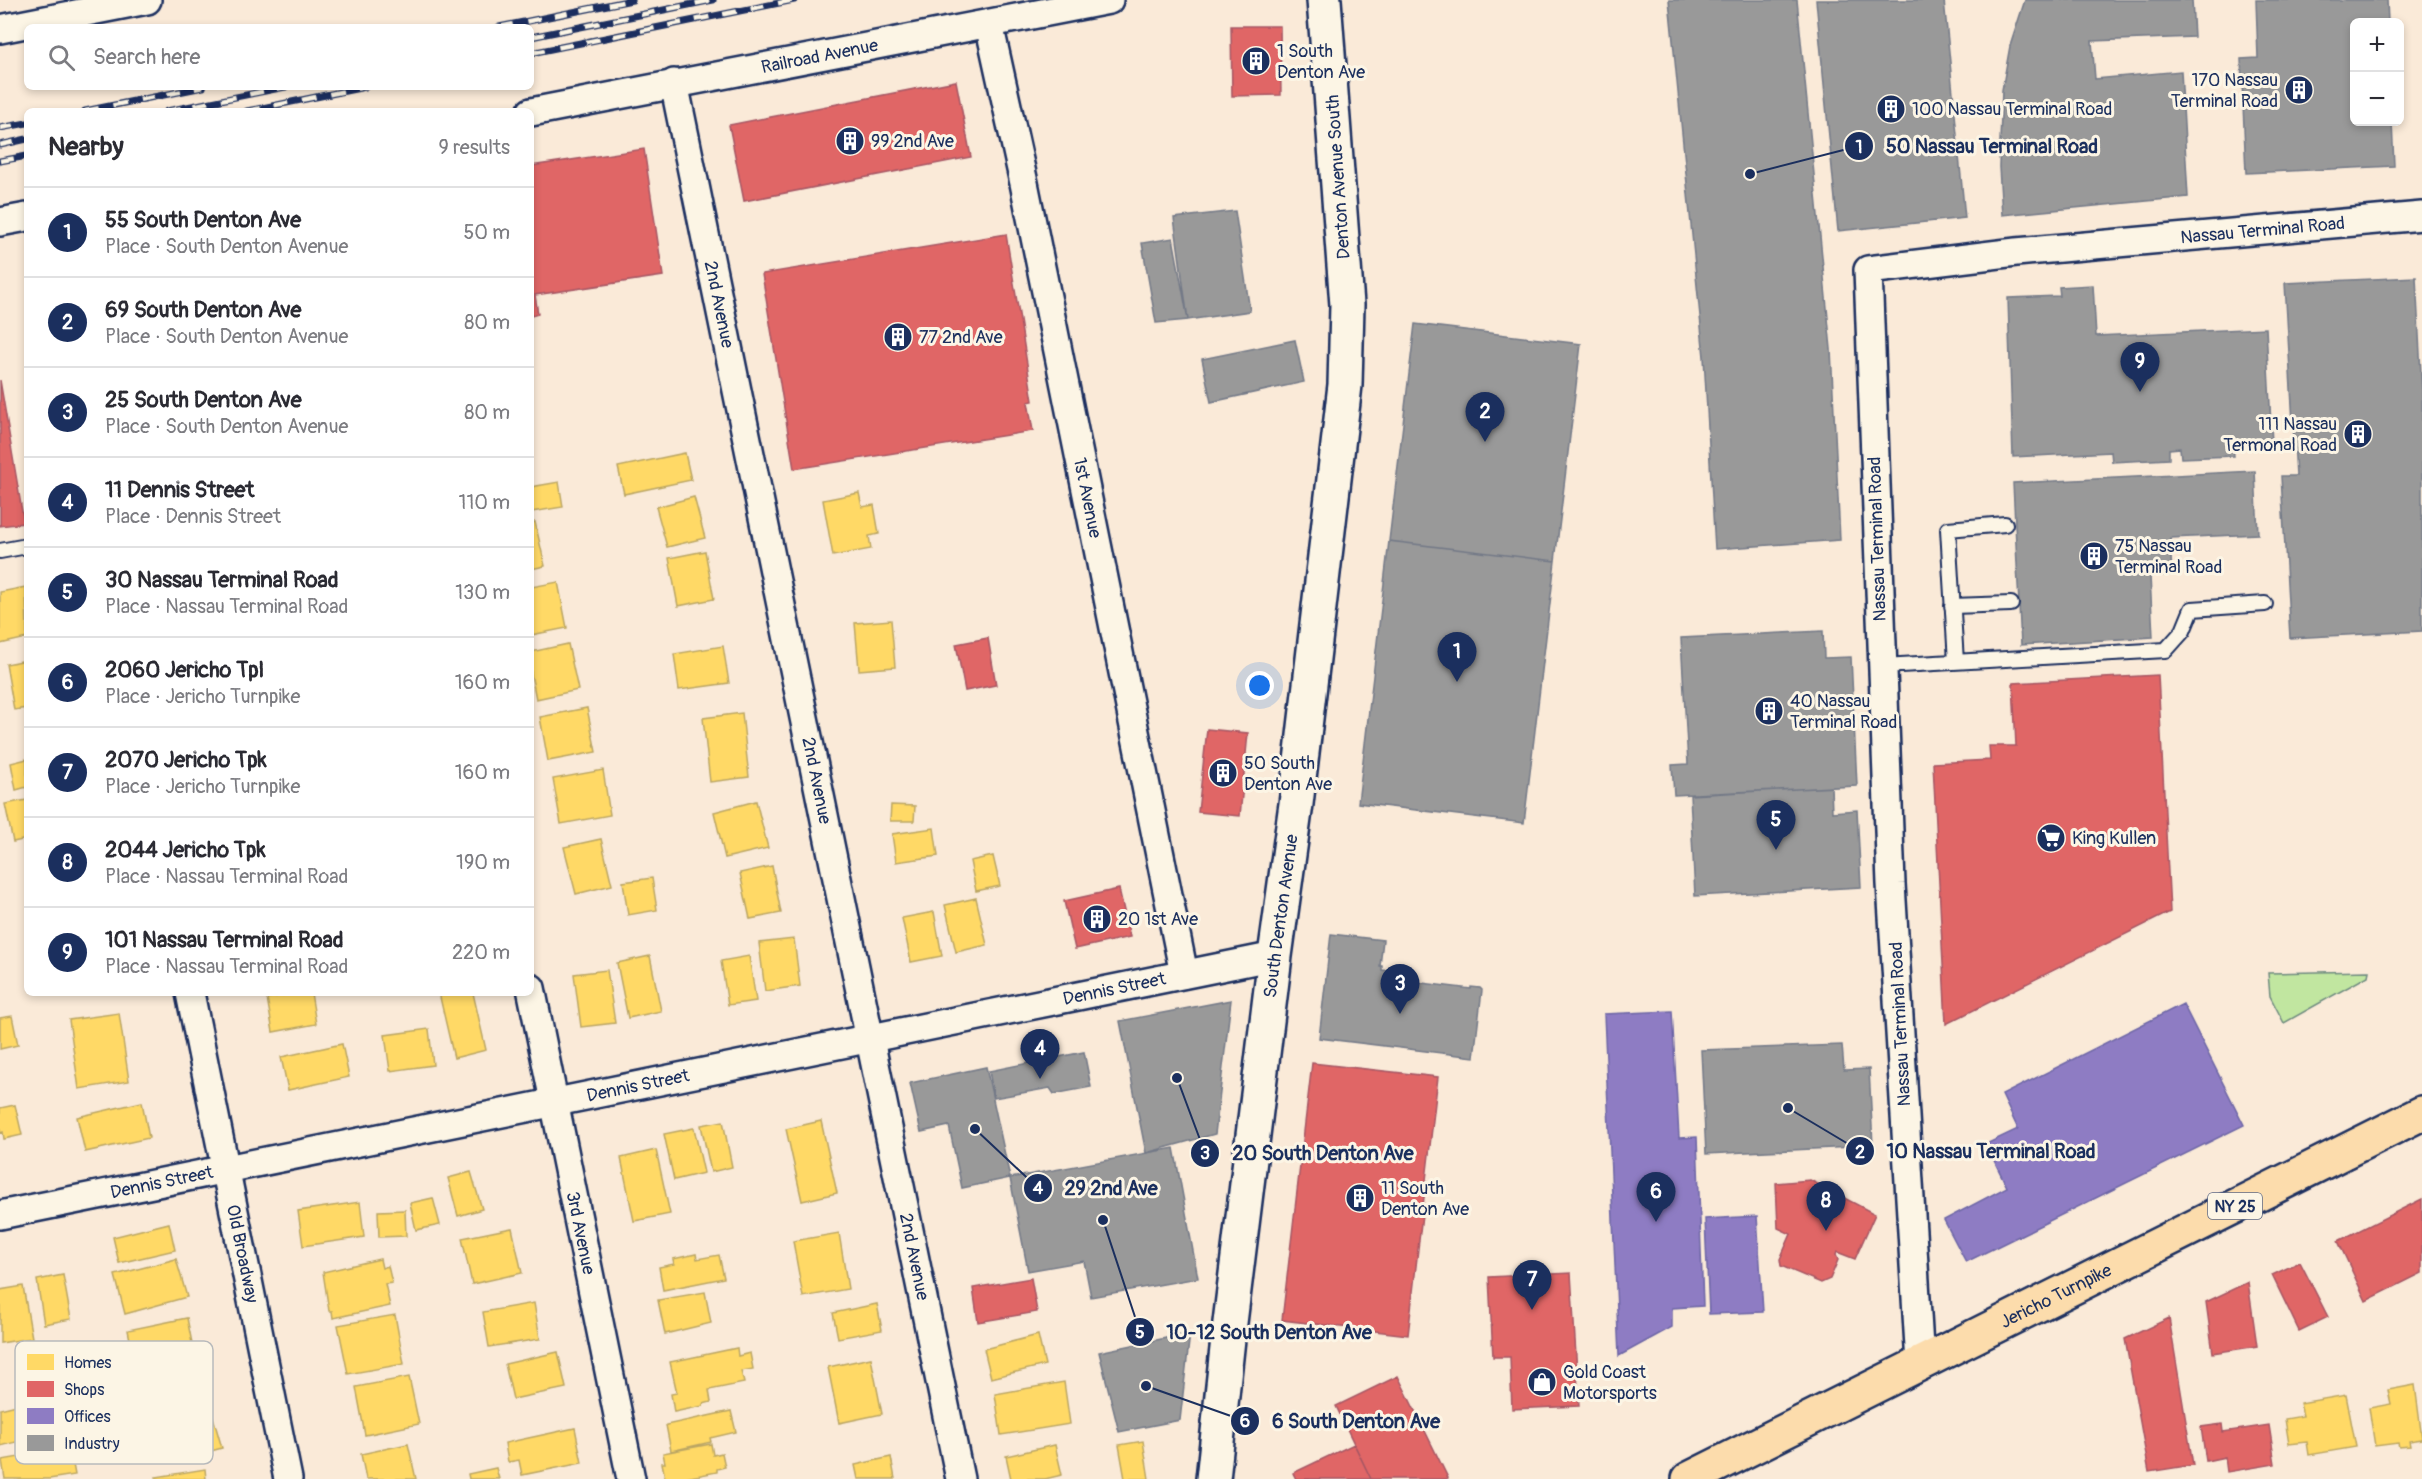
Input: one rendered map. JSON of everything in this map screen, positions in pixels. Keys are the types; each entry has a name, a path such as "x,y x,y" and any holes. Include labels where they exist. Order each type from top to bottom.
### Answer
{"main road":[{"name":"Jericho Turnpike","path":"1689,1479 2422,1113"}],"street":[{"path":"0,29 58,9 147,0"},
{"name":"Railroad Avenue","path":"534,111 1109,0"},
{"name":"Denton Avenue South","path":"1324,0 1347,294 1346,354"},
{"name":"1st Avenue","path":"989,24 1024,183 1184,974"},
{"name":"2nd Avenue","path":"674,83 960,1479"},
{"name":"Nassau Terminal Road","path":"1920,1364 1891,884 1868,270 2016,252 2422,216"},
{"path":"0,222 24,218"},
{"name":"South Denton Avenue","path":"1213,1479 1216,1438 1275,956 1303,746 1345,385 1346,354"},
{"name":"Dennis Street","path":"0,1215 1275,956"},
{"name":"Old Broadway","path":"191,996 288,1479"},
{"name":"3rd Avenue","path":"533,996 630,1479"}],"lane":[{"path":"1956,662 1948,529 2004,524"},
{"path":"0,551 24,547"},
{"path":"1952,606 2011,604"},
{"path":"1883,666 2166,650 2183,631 2192,609 2265,604"}],"green space":[{"path":"2369,971 2368,976 2284,1023 2270,996 2268,973"}],"building: Homes":[{"path":"685,453 691,480 624,494 618,467"},
{"path":"559,482 563,507 534,512 534,486"},
{"path":"859,493 862,507 874,505 879,534 869,536 871,549 833,556 823,500"},
{"path":"694,497 705,538 667,547 656,507"},
{"path":"534,522 545,566 534,568"},
{"path":"705,551 714,599 678,606 669,558"},
{"path":"558,582 567,628 534,634 534,586"},
{"path":"24,587 24,639 0,644 0,592"},
{"path":"891,620 895,667 859,670 855,623"},
{"path":"568,644 578,690 536,699 534,651"},
{"path":"723,646 729,683 679,690 674,654"},
{"path":"24,661 24,708 14,710 6,664"},
{"path":"587,708 596,752 548,761 540,717"},
{"path":"742,713 749,777 710,782 703,718"},
{"path":"24,760 24,788 16,790 11,763"},
{"path":"603,770 610,815 561,824 553,779"},
{"path":"24,801 24,840 13,842 5,804"},
{"path":"756,801 768,848 725,858 714,812"},
{"path":"891,805 915,806 914,821 890,821"},
{"path":"934,828 938,856 896,862 892,834"},
{"path":"601,839 612,885 576,894 564,847"},
{"path":"993,856 1000,886 976,891 970,861"},
{"path":"772,866 781,913 750,919 740,873"},
{"path":"652,878 657,910 628,915 623,882"},
{"path":"976,898 987,945 956,952 945,905"},
{"path":"934,912 942,956 911,962 902,918"},
{"path":"794,939 800,986 765,991 759,943"},
{"path":"650,956 661,1011 628,1018 617,963"},
{"path":"749,956 756,1001 728,1005 721,961"},
{"path":"607,970 615,1023 581,1027 574,974"},
{"path":"311,996 316,1024 273,1032 267,998"},
{"path":"440,996 474,996 486,1050 454,1058"},
{"path":"119,1013 129,1081 79,1089 69,1020"},
{"path":"12,1016 18,1045 0,1049 0,1018"},
{"path":"429,1029 433,1065 390,1071 385,1035"},
{"path":"342,1044 349,1077 288,1090 281,1057"},
{"path":"142,1102 149,1138 85,1152 77,1117"},
{"path":"15,1105 22,1135 4,1139 3,1132 0,1133 0,1108"},
{"path":"723,1121 732,1167 711,1172 701,1125"},
{"path":"821,1121 837,1193 802,1201 786,1129"},
{"path":"694,1128 704,1173 674,1180 664,1134"},
{"path":"656,1150 670,1214 634,1221 621,1158"},
{"path":"471,1172 482,1209 458,1216 448,1178"},
{"path":"433,1198 440,1225 416,1230 410,1203"},
{"path":"360,1202 364,1237 303,1246 298,1211"},
{"path":"405,1210 406,1236 379,1237 378,1211"},
{"path":"169,1223 175,1250 119,1263 113,1237"},
{"path":"512,1228 522,1273 472,1284 462,1238"},
{"path":"839,1233 848,1289 803,1297 793,1241"},
{"path":"696,1254 697,1259 719,1255 724,1278 663,1290 659,1267 674,1264 673,1259"},
{"path":"176,1259 187,1297 125,1314 115,1275"},
{"path":"380,1259 382,1268 388,1266 392,1283 385,1284 390,1306 333,1318 332,1311 329,1311 323,1272"},
{"path":"63,1275 71,1319 44,1324 37,1280"},
{"path":"23,1286 32,1338 0,1343 0,1290"},
{"path":"705,1292 711,1323 665,1334 658,1300"},
{"path":"534,1303 540,1339 489,1347 483,1312"},
{"path":"877,1304 882,1330 838,1338 833,1313"},
{"path":"395,1315 404,1364 348,1374 338,1325"},
{"path":"187,1318 192,1341 130,1341 128,1330"},
{"path":"1038,1335 1045,1365 991,1378 984,1349"},
{"path":"737,1348 738,1356 750,1353 753,1369 741,1371 744,1383 709,1390 711,1402 674,1412 671,1394 677,1393 670,1362"},
{"path":"558,1352 566,1388 513,1399 505,1364"},
{"path":"871,1358 882,1414 839,1423 828,1367"},
{"path":"409,1377 419,1424 365,1435 356,1387"},
{"path":"1064,1382 1070,1424 1001,1435 995,1394"},
{"path":"2415,1385 2422,1439 2409,1441 2410,1446 2399,1447 2398,1443 2375,1446 2369,1408 2391,1404 2388,1390"},
{"path":"2346,1395 2356,1447 2309,1455 2307,1442 2289,1444 2285,1419 2303,1416 2300,1403"},
{"path":"15,1405 15,1442 0,1446 0,1409"},
{"path":"731,1411 736,1432 710,1438 711,1442 671,1451 666,1425"},
{"path":"213,1417 222,1448 213,1451"},
{"path":"575,1428 582,1463 522,1475 519,1460 508,1462 505,1443"},
{"path":"1143,1441 1149,1479 1125,1479 1119,1445"},
{"path":"408,1444 416,1479 366,1479 361,1454"},
{"path":"711,1444 713,1455 722,1453 725,1467 717,1469 717,1472 680,1479 665,1478 663,1453"},
{"path":"1055,1445 1062,1475 1045,1479 1011,1479 1006,1456"},
{"path":"891,1457 895,1479 858,1479 855,1465"},
{"path":"15,1458 15,1464 73,1464 75,1475 49,1479 5,1479 2,1460"},
{"path":"496,1468 499,1479 469,1479 468,1474"},
{"path":"205,1469 206,1479 157,1479 156,1477"}],"building: Shops":[{"name":"1 South Denton Ave","path":"1231,26 1280,26 1281,95 1232,96"},
{"name":"99 2nd Ave","path":"956,81 971,157 744,201 729,125"},
{"path":"644,149 663,276 535,295 538,314 534,315 534,166"},
{"name":"77 2nd Ave","path":"1006,234 1033,401 1028,402 1033,431 794,469 762,274"},
{"path":"0,380 24,523 0,526"},
{"path":"988,638 996,685 965,691 956,644"},
{"name":"King Kullen","path":"2158,675 2170,912 1946,1024 1933,763 1990,760 1989,746 2016,746 2013,683"},
{"name":"50 South Denton Ave","path":"1207,729 1248,733 1240,816 1198,812"},
{"name":"20 1st Ave","path":"1119,889 1130,937 1075,949 1064,901"},
{"name":"11 South Denton Ave","path":"1312,1063 1438,1077 1408,1335 1282,1320"},
{"path":"1810,1180 1875,1214 1855,1259 1837,1252 1838,1260 1830,1279 1821,1283 1781,1266 1780,1259 1791,1234 1778,1228 1776,1183"},
{"path":"2422,1199 2422,1273 2366,1301 2338,1241"},
{"path":"2300,1262 2328,1317 2299,1331 2272,1275"},
{"path":"1571,1273 1579,1406 1512,1409 1510,1357 1493,1357 1489,1277"},
{"path":"1031,1278 1037,1312 978,1322 973,1288"},
{"path":"2248,1282 2257,1346 2213,1353 2206,1302"},
{"path":"2169,1318 2193,1465 2149,1472 2125,1339"},
{"path":"1398,1376 1448,1478 1446,1479 1371,1479 1336,1406"},
{"path":"2222,1424 2223,1432 2269,1425 2275,1464 2227,1472 2225,1457 2206,1461 2201,1427"},
{"path":"1354,1444 1371,1479 1296,1479 1293,1473"}],"building: Offices":[{"path":"2183,1004 2244,1125 1966,1262 1944,1220 2007,1187 1986,1144 2018,1129 2002,1095"},
{"path":"1672,1011 1679,1138 1697,1137 1703,1306 1672,1308 1672,1327 1619,1356 1604,1014"},
{"path":"1757,1216 1763,1312 1709,1314 1705,1219"}],"building: Industry":[{"path":"1669,0 1797,0 1831,349 1840,540 1715,549 1704,357"},
{"name":"100 Nassau Terminal Road","path":"1816,0 1944,0 1965,218 1838,231"},
{"path":"2025,0 2192,0 2194,37 2092,41 2095,79 2181,71 2188,197 2002,215 1999,167 2002,90 2010,46"},
{"name":"170 Nassau Terminal Road","path":"2256,0 2387,0 2388,18 2350,18 2350,126 2392,126 2394,166 2246,173 2241,59 2258,58"},
{"path":"1235,211 1250,311 1188,320 1174,218"},
{"path":"1173,238 1188,320 1156,323 1142,243"},
{"name":"111 Nassau Termonal Road","path":"2416,277 2422,393 2422,631 2290,638 2281,476 2296,476 2285,283"},
{"path":"2093,285 2096,336 2266,328 2272,444 2233,446 2234,456 2181,458 2180,448 2169,449 2169,459 2112,462 2111,452 2013,457 2008,298 2060,296 2059,287"},
{"path":"1415,324 1581,344 1555,561 1389,541"},
{"path":"1295,340 1304,382 1211,402 1202,359"},
{"name":"75 Nassau Terminal Road","path":"2255,471 2258,534 2170,538 2172,575 2150,576 2153,637 2021,645 2013,483"},
{"path":"1389,541 1555,561 1524,823 1358,803"},
{"name":"40 Nassau Terminal Road","path":"1823,631 1824,658 1851,657 1857,786 1674,795 1672,765 1688,764 1681,638"},
{"path":"1831,787 1832,812 1857,810 1861,887 1695,896 1690,795"},
{"path":"1331,934 1383,940 1380,966 1382,970 1390,971 1389,979 1471,989 1471,987 1480,988 1482,990 1474,1057 1319,1038"},
{"path":"1231,1000 1215,1134 1146,1153 1120,1021"},
{"path":"1842,1045 1844,1070 1869,1069 1873,1146 1706,1154 1701,1050"},
{"path":"1084,1052 1091,1087 1054,1094 1050,1088 994,1098 989,1071"},
{"path":"986,1067 1010,1178 962,1188 949,1126 921,1132 910,1083"},
{"path":"1174,1148 1198,1278 1091,1297 1084,1261 1028,1271 1010,1178"},
{"path":"1190,1333 1180,1420 1119,1432 1099,1352"}],"railway":[{"path":"514,24 632,0"},
{"path":"534,36 713,0"},
{"path":"534,52 794,0"},
{"path":"100,108 188,90"},
{"path":"182,108 270,90"},
{"path":"262,108 350,90"},
{"path":"0,128 24,124"},
{"path":"0,145 24,140"},
{"path":"0,161 24,157"}],"place":[{"name":"1 South Denton Ave","path":"1256,61"},
{"name":"170 Nassau Terminal Road","path":"2299,90"},
{"name":"100 Nassau Terminal Road","path":"1891,109"},
{"name":"99 2nd Ave","path":"850,141"},
{"name":"50 Nassau Terminal Road","path":"1750,174"},
{"name":"77 2nd Ave","path":"898,337"},
{"name":"101 Nassau Terminal Road","path":"2140,392"},
{"name":"111 Nassau Termonal Road","path":"2358,434"},
{"name":"69 South Denton Ave","path":"1485,442"},
{"name":"75 Nassau Terminal Road","path":"2094,556"},
{"name":"55 South Denton Ave","path":"1457,682"},
{"name":"40 Nassau Terminal Road","path":"1769,711"},
{"name":"50 South Denton Ave","path":"1223,773"},
{"name":"King Kullen","path":"2051,838"},
{"name":"30 Nassau Terminal Road","path":"1776,850"},
{"name":"20 1st Ave","path":"1097,919"},
{"name":"25 South Denton Ave","path":"1400,1014"},
{"name":"20 South Denton Ave","path":"1177,1078"},
{"name":"11 Dennis Street","path":"1040,1079"},
{"name":"10 Nassau Terminal Road","path":"1788,1108"},
{"name":"29 2nd Ave","path":"975,1129"},
{"name":"11 South Denton Ave","path":"1360,1198"},
{"name":"10-12 South Denton Ave","path":"1103,1220"},
{"name":"2060 Jericho Tpl","path":"1656,1222"},
{"name":"2044 Jericho Tpk","path":"1826,1231"},
{"name":"2070 Jericho Tpk","path":"1532,1310"},
{"name":"Gold Coast Motorsports","path":"1542,1382"},
{"name":"6 South Denton Ave","path":"1146,1386"}]}
